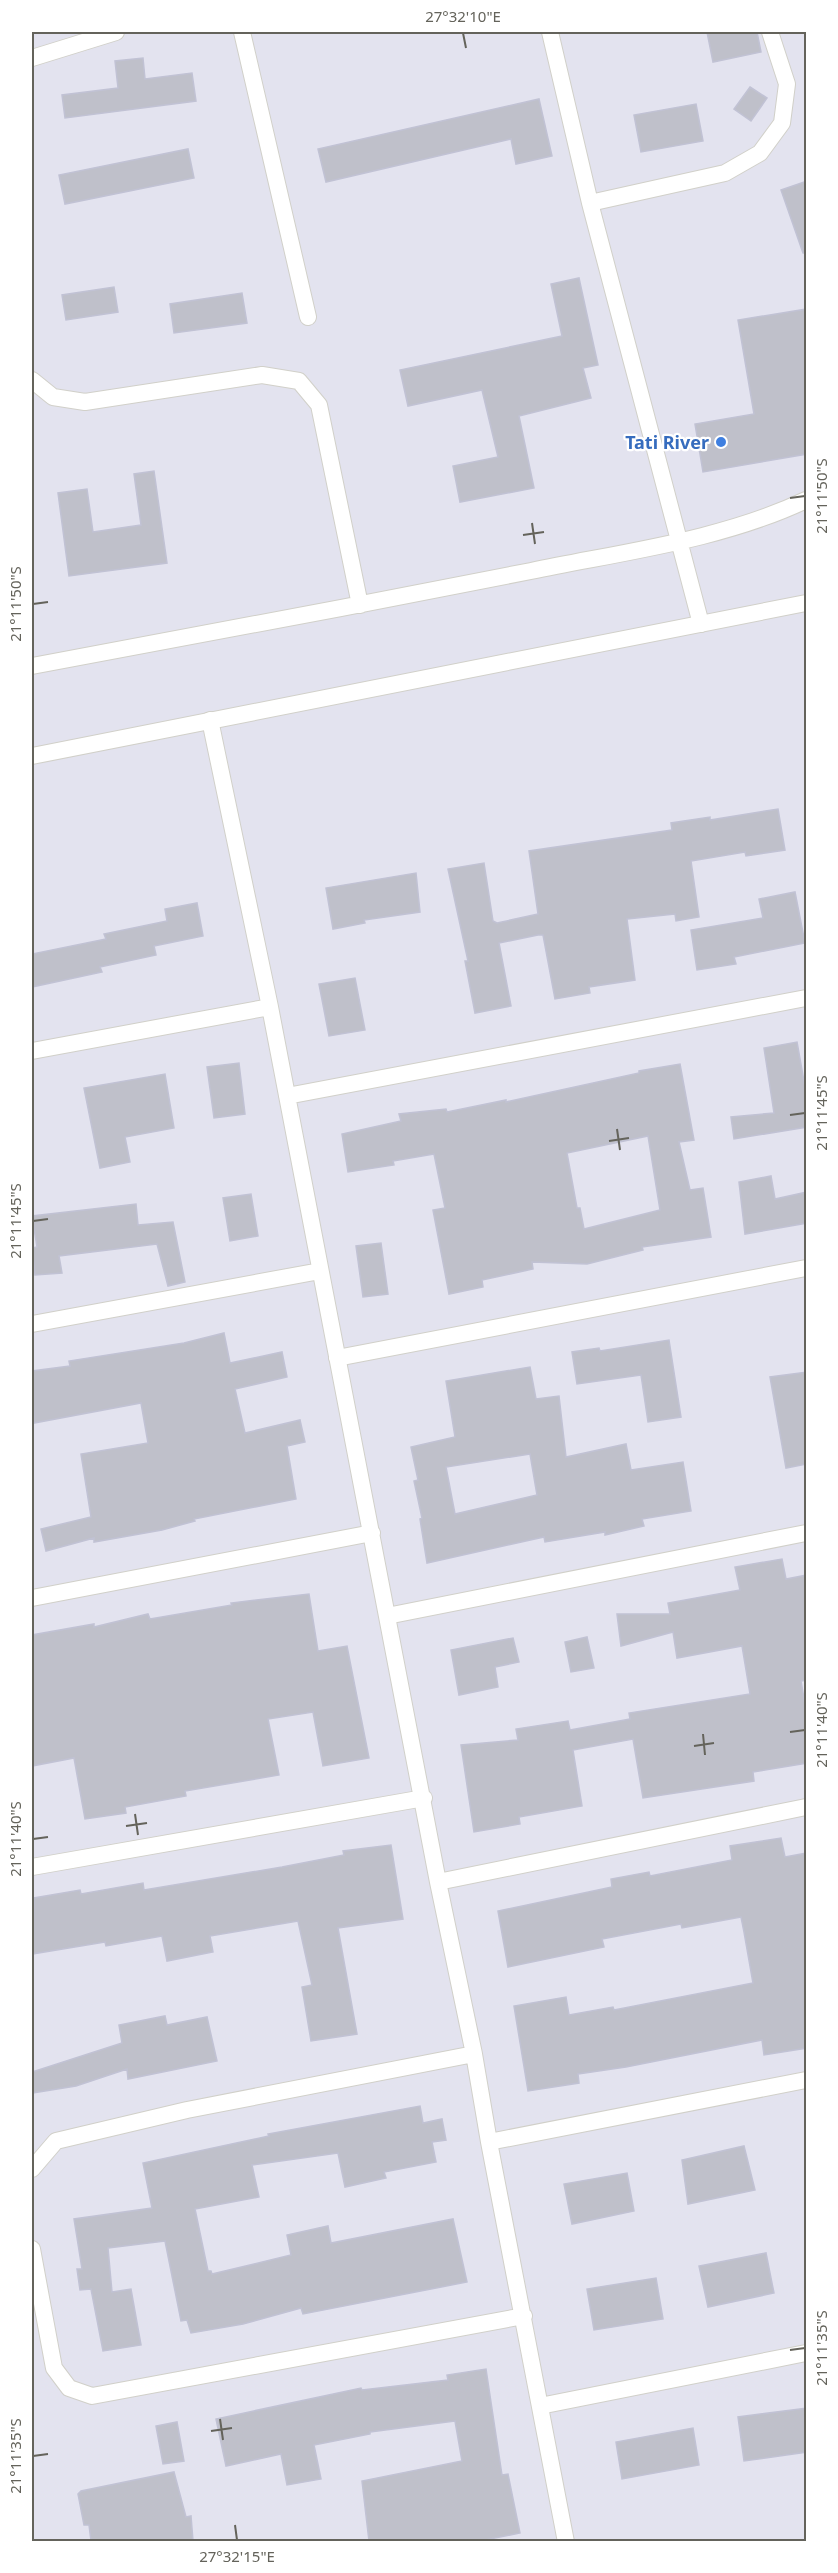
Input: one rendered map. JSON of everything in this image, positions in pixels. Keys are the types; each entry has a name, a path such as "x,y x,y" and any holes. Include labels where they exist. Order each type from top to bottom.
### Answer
{"street":[{"path":"32,58 116,32"},
{"path":"242,32 308,316"},
{"path":"550,32 590,203 701,624"},
{"path":"590,203 725,173 760,153 782,123 787,84 770,32"},
{"path":"32,380 53,397 85,402 262,375 299,381 320,405 360,605"},
{"path":"32,666 360,605 680,540 777,514 807,500"},
{"path":"32,756 807,603"},
{"path":"210,720 270,1007 424,1798 438,1882 474,2054 566,2541"},
{"path":"287,1096 807,998"},
{"path":"32,1051 270,1007"},
{"path":"337,1358 807,1268"},
{"path":"32,1324 320,1271"},
{"path":"32,1598 372,1533"},
{"path":"387,1616 807,1533"},
{"path":"32,1867 424,1798"},
{"path":"438,1882 807,1807"},
{"path":"32,2169 56,2141 187,2110 474,2054"},
{"path":"489,2142 807,2080"},
{"path":"32,2249 54,2368 69,2388 92,2396 524,2316"},
{"path":"540,2406 807,2353"}],"building":[{"path":"707,32 757,32 761,52 713,62"},
{"path":"143,58 145,79 192,73 196,101 65,118 62,95 118,88 115,61"},
{"path":"750,87 767,98 751,121 734,109"},
{"path":"539,99 552,156 516,164 511,139 326,182 318,149"},
{"path":"696,104 703,141 641,152 634,115"},
{"path":"188,149 194,178 65,204 59,175"},
{"path":"807,181 807,253 803,253 781,190"},
{"path":"579,278 598,365 583,368 591,398 519,416 534,488 460,502 453,466 498,457 482,390 408,406 400,370 562,336 551,284"},
{"path":"114,287 118,312 66,320 62,295"},
{"path":"242,293 247,323 174,333 170,304"},
{"path":"807,309 807,454 703,472 695,424 754,414 738,320"},
{"path":"154,471 167,563 69,576 58,493 87,489 93,532 141,525 134,474"},
{"path":"778,809 785,850 746,856 745,852 691,861 699,917 676,921 675,914 627,919 635,980 589,987 590,993 555,999 543,935 499,943 511,1006 475,1013 465,961 468,961 448,869 484,863 493,921 497,923 538,914 529,851 672,830 671,823 710,817 710,820"},
{"path":"416,873 420,912 364,920 365,923 333,929 326,888"},
{"path":"795,892 805,943 734,957 736,964 697,970 691,930 763,918 759,899"},
{"path":"197,903 203,936 154,946 156,955 100,967 102,972 32,987 32,954 106,939 104,934 167,921 165,909"},
{"path":"355,978 365,1030 329,1036 319,984"},
{"path":"797,1042 807,1098 807,1127 734,1139 731,1117 774,1113 764,1048"},
{"path":"239,1063 245,1114 214,1118 207,1067"},
{"path":"680,1064 694,1140 679,1142 690,1190 703,1188 711,1237 642,1247 643,1250 587,1264 532,1262 533,1269 482,1280 483,1287 449,1294 433,1210 445,1208 434,1154 393,1161 394,1165 348,1172 342,1134 401,1121 399,1114 446,1109 447,1112 506,1100 506,1102 639,1073 639,1071","holes":["648,1136 660,1210 584,1229 580,1208 577,1208 567,1153"]},
{"path":"165,1074 174,1128 125,1137 130,1162 100,1168 84,1088"},
{"path":"771,1176 775,1199 807,1192 807,1223 745,1234 739,1182"},
{"path":"251,1194 258,1236 230,1241 223,1198"},
{"path":"136,1204 138,1225 173,1222 185,1282 168,1286 157,1244 59,1256 62,1273 35,1275 32,1248 37,1247 32,1216"},
{"path":"381,1243 388,1294 363,1297 356,1246"},
{"path":"224,1333 230,1363 282,1352 287,1377 235,1389 245,1433 300,1420 305,1442 287,1446 296,1499 194,1519 195,1521 162,1530 94,1542 94,1538 46,1551 41,1529 91,1517 81,1454 148,1443 141,1403 34,1423 32,1371 70,1366 69,1361 184,1343"},
{"path":"669,1340 681,1417 648,1422 641,1375 577,1384 572,1352 599,1348 600,1351"},
{"path":"530,1367 536,1399 559,1396 566,1457 626,1444 631,1470 683,1462 691,1511 642,1519 644,1526 605,1535 605,1532 545,1542 544,1537 427,1563 420,1519 422,1518 414,1481 418,1480 411,1447 455,1437 446,1381","holes":["530,1454 537,1495 455,1514 446,1467"]},
{"path":"807,1372 807,1464 786,1468 770,1377"},
{"path":"782,1559 786,1579 807,1575 807,1680 801,1681 807,1716 807,1763 753,1772 754,1781 643,1798 633,1739 573,1750 582,1806 519,1817 520,1824 474,1832 461,1745 518,1740 516,1729 568,1721 570,1730 630,1719 629,1713 750,1694 742,1646 677,1658 673,1632 621,1646 617,1614 670,1614 668,1603 740,1590 735,1567"},
{"path":"309,1594 318,1651 347,1646 369,1758 323,1766 313,1712 268,1719 279,1775 185,1791 186,1796 125,1807 126,1813 85,1819 74,1758 32,1766 32,1635 94,1624 94,1627 148,1614 150,1619 232,1605 231,1603"},
{"path":"587,1637 594,1668 571,1672 565,1642"},
{"path":"513,1638 519,1662 495,1667 498,1687 459,1695 451,1650"},
{"path":"781,1838 785,1857 807,1853 807,2048 764,2055 762,2040 626,2067 578,2074 579,2083 528,2091 514,2006 566,1997 569,2015 613,2007 614,2010 753,1983 741,1917 682,1928 681,1924 602,1939 604,1947 508,1967 498,1911 612,1887 611,1879 649,1872 650,1876 732,1860 730,1846"},
{"path":"391,1845 403,1919 338,1928 357,2034 311,2041 302,1987 312,1985 298,1921 210,1936 213,1952 167,1961 162,1936 106,1946 105,1942 32,1954 34,1898 80,1890 81,1894 143,1883 144,1890 344,1855 343,1851"},
{"path":"165,2016 167,2025 207,2017 217,2061 128,2079 127,2069 76,2086 32,2093 32,2072 122,2043 119,2025"},
{"path":"420,2106 423,2123 442,2119 446,2140 432,2142 436,2162 384,2172 386,2178 345,2187 338,2153 252,2165 259,2197 195,2209 208,2271 212,2274 291,2255 287,2235 328,2226 331,2243 453,2219 467,2282 303,2314 301,2308 243,2324 191,2333 187,2320 181,2321 165,2241 108,2248 112,2292 131,2289 141,2345 103,2351 91,2289 80,2290 77,2269 82,2269 74,2219 152,2208 143,2163 269,2136 268,2134"},
{"path":"744,2146 755,2190 688,2204 682,2160"},
{"path":"627,2173 634,2211 572,2224 564,2184"},
{"path":"766,2253 774,2293 708,2307 699,2266"},
{"path":"656,2278 663,2319 594,2330 587,2289"},
{"path":"486,2369 502,2475 508,2474 520,2533 480,2541 369,2541 362,2481 462,2461 455,2421 370,2432 370,2434 314,2445 321,2479 287,2485 281,2454 226,2466 216,2419 361,2388 362,2390 448,2380 447,2375"},
{"path":"807,2408 807,2452 744,2461 738,2417"},
{"path":"177,2422 184,2461 163,2464 156,2426"},
{"path":"693,2428 699,2465 622,2479 616,2442"},
{"path":"174,2472 186,2517 191,2516 193,2541 91,2541 89,2525 84,2525 78,2494 81,2491"}],"place":[{"name":"Tati River","path":"721,442"}]}
